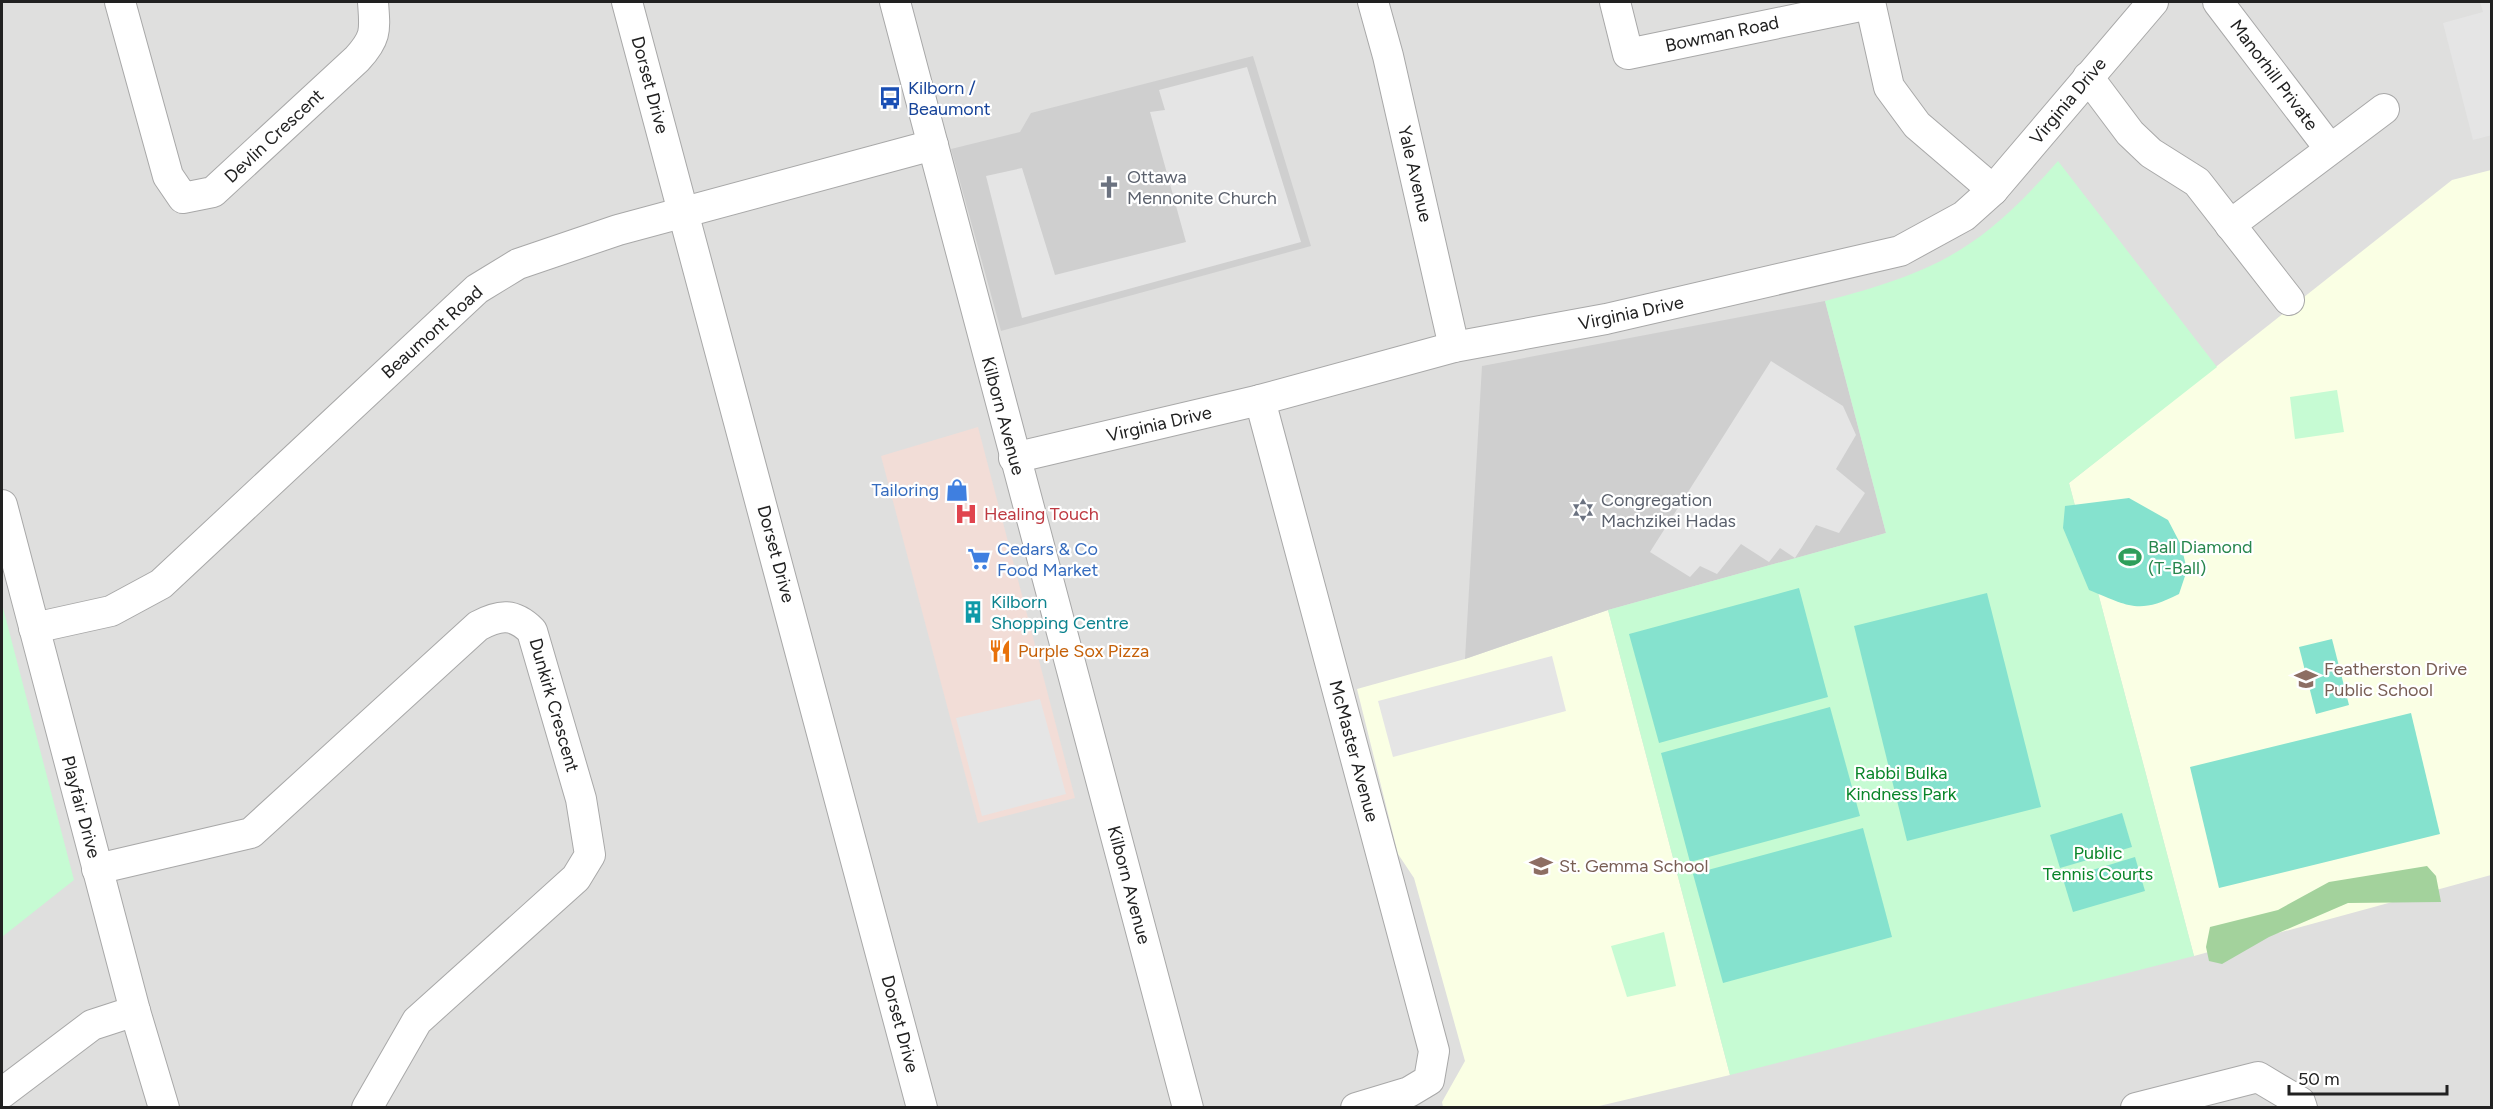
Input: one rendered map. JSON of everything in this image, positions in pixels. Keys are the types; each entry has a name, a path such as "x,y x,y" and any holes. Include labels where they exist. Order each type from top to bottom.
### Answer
{"street":[{"name":"Devlin Crescent","path":"120,2 168,176 183,198 213,192 357,59 370,44 375,30 373,2"},
{"name":"Dorset Drive","path":"627,2 685,211 922,1107"},
{"name":"Kilborn Avenue","path":"895,2 1014,459 1188,1107"},
{"name":"Yale Avenue","path":"1373,2 1388,56 1454,347"},
{"name":"Bowman Road","path":"1615,2 1628,54 1870,3"},
{"name":"Virginia Drive","path":"1014,459 1260,400 1454,347 1606,319 1900,250 1964,216 1993,190 2153,2"},
{"name":"Manorhill Private","path":"2218,2 2330,149"},
{"path":"1870,3 1889,87 1917,125 1993,190"},
{"path":"2088,78 2130,133 2151,153 2197,182 2289,300"},
{"name":"Manorhill Private","path":"2230,225 2384,109"},
{"name":"Beaumont Road","path":"34,628 111,611 161,584 477,289 518,264 685,211 933,145"},
{"name":"McMaster Avenue","path":"1260,400 1434,1051 1429,1080 1409,1092 1356,1107"},
{"name":"Playfair Drive","path":"2,505 135,1011 164,1107"},
{"name":"Dunkirk Crescent","path":"97,869 251,833 478,626 491,619 507,617 521,620 532,631 581,799 590,855 585,867 576,878 417,1022 367,1107"},
{"path":"2,1093 92,1025 135,1011"},
{"path":"2136,1107 2258,1077 2300,1102 2302,1107"}],"shaded area":[{"path":"2,2 2491,2 2491,1107 2,1108"},
{"path":"2480,2 2491,2 2492,135 2473,140 2443,23 2483,12"},
{"path":"1253,56 1311,246 1001,331 951,149 1020,132 1031,113"},
{"path":"1247,67 1301,242 1022,318 986,176 1022,168 1055,275 1186,242 1150,112 1165,110 1159,90"},
{"name":"Featherston Drive Public School","path":"2491,170 2491,875 2194,956 2069,483 2452,180"},
{"path":"1825,301 1886,533 1608,610 1465,659 1482,366"},
{"path":"1771,361 1843,406 1856,435 1836,469 1865,493 1839,533 1816,525 1795,558 1780,548 1769,562 1741,544 1717,574 1700,566 1690,577 1650,552"},
{"path":"978,427 1075,798 978,823 881,456"},
{"name":"St. Gemma School","path":"1608,610 1730,1075 1595,1107 1443,1107 1442,1102 1465,1061 1414,878 1398,854 1357,689 1465,659"},
{"path":"1552,656 1566,711 1393,757 1378,701"},
{"path":"1040,699 1066,794 982,816 956,718"}],"green space":[{"name":"Rabbi Bulka Kindness Park","path":"2058,161 2217,367 2069,483 2194,956 1730,1075 1608,610 1886,533 1825,301 1898,279 1955,253 2005,216"},
{"path":"2337,390 2344,432 2295,439 2290,397"},
{"name":"Ball Diamond (T-Ball)","path":"2129,498 2168,520 2181,545 2187,570 2179,594 2165,601 2134,606 2089,590 2063,528 2065,506"},
{"path":"1799,588 1828,697 1659,743 1629,634"},
{"path":"1987,593 2041,807 1907,841 1854,626"},
{"path":"2,604 74,880 2,937"},
{"path":"2332,639 2349,705 2316,714 2299,647"},
{"path":"1830,707 1860,816 1690,862 1661,753"},
{"path":"2411,713 2440,834 2219,888 2190,767"},
{"path":"2122,813 2132,847 2060,868 2050,835"},
{"path":"1863,828 1892,937 1723,983 1693,874"},
{"path":"2135,857 2145,891 2073,912 2063,879"},
{"path":"2427,866 2436,876 2441,902 2348,903 2269,937 2222,964 2209,961 2206,947 2210,927 2278,910 2329,882"},
{"path":"1664,932 1676,986 1627,997 1611,946"}],"place":[{"name":"Kilborn / Beaumont","path":"890,98"},
{"name":"Ottawa Mennonite Church","path":"1109,187"},
{"name":"Tailoring","path":"957,490"},
{"name":"Congregation Machzikei Hadas","path":"1583,510"},
{"name":"Healing Touch","path":"966,514"},
{"name":"Ball Diamond (T-Ball)","path":"2130,557"},
{"name":"Cedars & Co Food Market","path":"979,559"},
{"name":"Kilborn Shopping Centre","path":"973,612"},
{"name":"Purple Sox Pizza","path":"1000,651"},
{"name":"Featherston Drive Public School","path":"2306,679"},
{"name":"St. Gemma School","path":"1541,866"}],"park label":[{"name":"Public Tennis Courts","path":"2098,863"}]}
